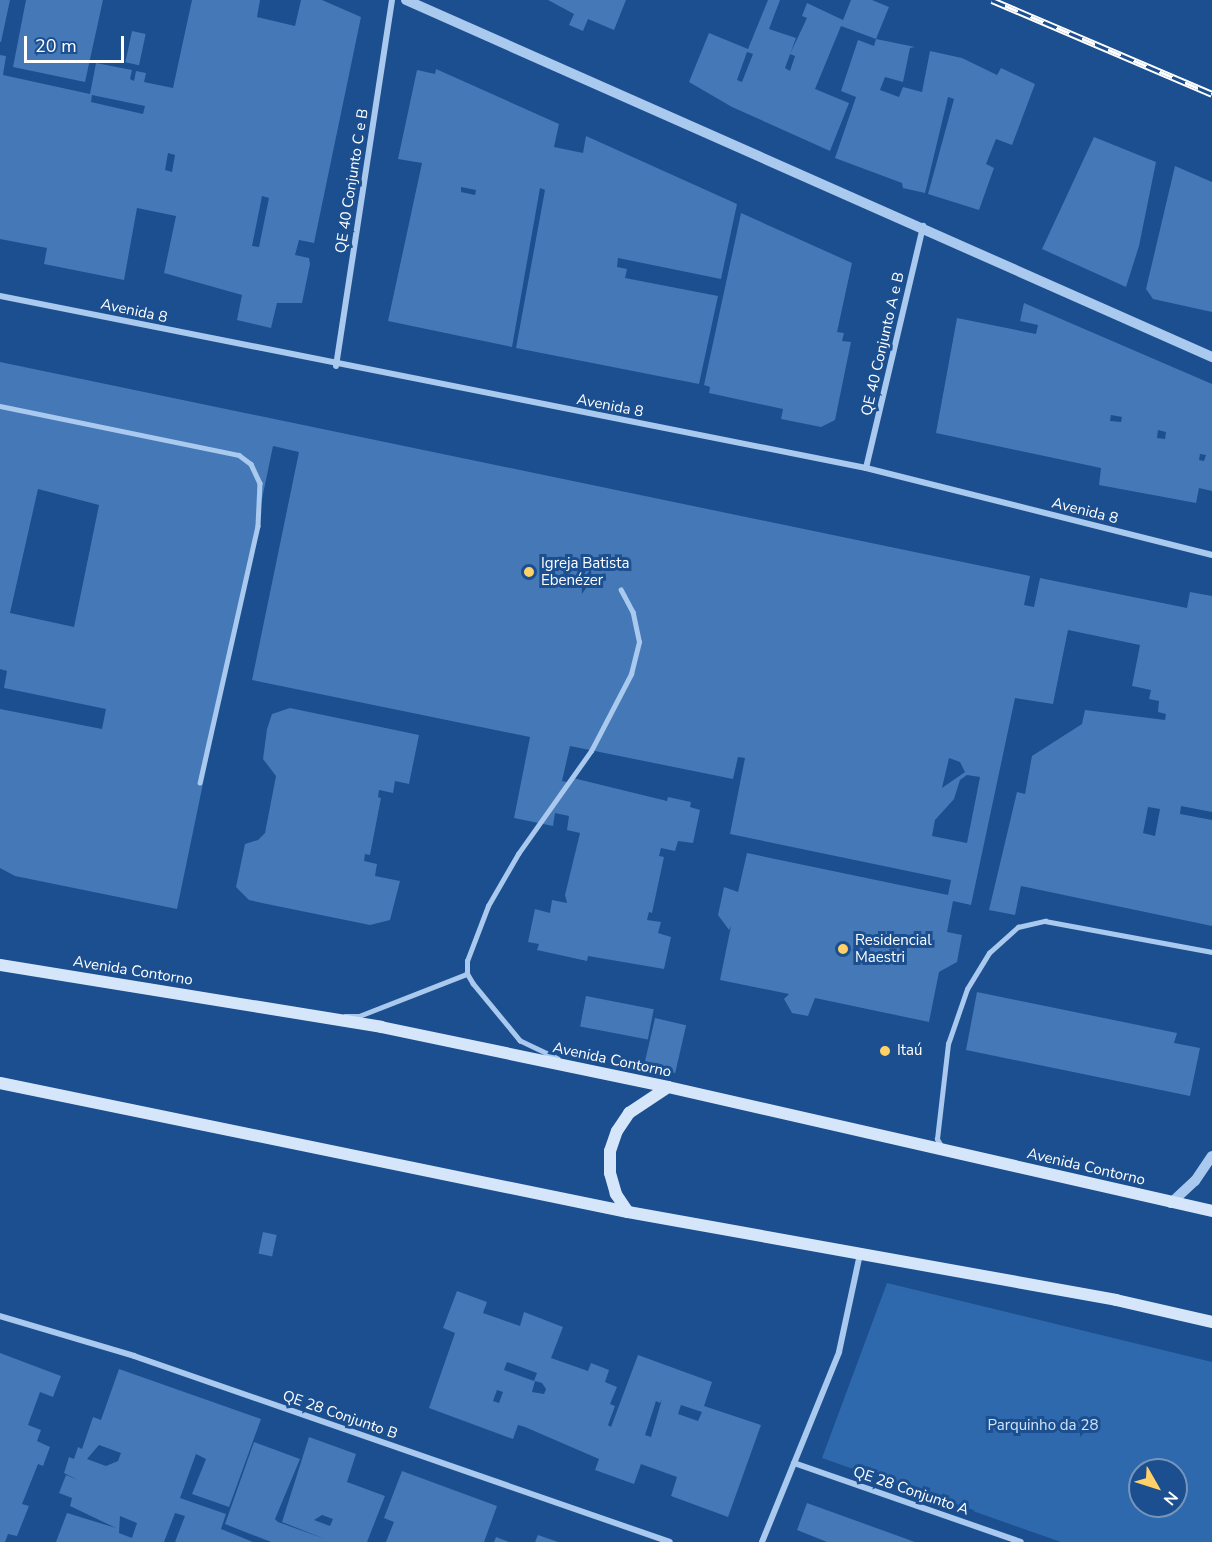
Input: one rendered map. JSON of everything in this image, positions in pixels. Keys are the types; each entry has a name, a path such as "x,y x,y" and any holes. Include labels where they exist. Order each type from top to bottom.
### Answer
{"main road":[{"name":"Avenida Contorno","path":"0,964 319,1017 570,1065 1212,1211"},
{"path":"0,1083 628,1212 1116,1300 1212,1322"},
{"path":"628,1212 616,1194 610,1173 610,1151 617,1131 629,1113 668,1087"}],"street":[{"name":"QE 40 Conjunto C e B","path":"336,366 392,0"},
{"path":"406,0 923,226 1212,357"},
{"name":"QE 40 Conjunto A e B","path":"866,468 923,226"},
{"name":"Avenida 8","path":"0,296 336,366 866,468 1212,555"},
{"path":"1171,1203 1195,1181 1212,1156"},
{"path":"762,1542 839,1352 860,1254"},
{"name":"QE 28 Conjunto B","path":"0,1316 134,1356 670,1542"},
{"name":"QE 28 Conjunto A","path":"794,1463 1021,1542"}],"lane":[{"path":"0,406 239,455 251,464 260,483 258,526 200,783"},
{"path":"570,1065 520,1041 467,974 475,933 488,906 518,854 591,751 631,674 639,642 633,613 621,590"},
{"path":"944,1150 937,1139 948,1044 967,989 989,953 1018,927 1045,921 1212,952"},
{"path":"319,1017 359,1016 467,974"}],"green space":[{"name":"Parquinho da 28","path":"887,1283 1212,1362 1212,1542 1061,1542 822,1458"}],"building":[{"path":"0,0 10,0 1,42 0,42"},
{"path":"26,0 103,0 85,82 13,67"},
{"path":"192,0 260,0 257,17 295,26 301,0 322,0 361,17 314,243 299,240 295,255 309,258 310,264 302,303 277,303 271,328 237,320 242,295 164,273 176,216 137,208 124,280 44,264 47,248 0,239 0,55 6,56 3,75 90,94 96,63 132,70 130,79 134,81 136,71 146,73 144,82 173,88","holes":["92,95 145,106 143,114 91,102","168,153 175,155 172,172 165,170","262,196 269,198 259,247 252,246"]},
{"path":"548,0 626,0 614,30 588,19 583,31 569,25 574,14"},
{"path":"768,0 780,0 769,29 796,38 791,53 807,18 802,16 807,3 843,20 851,0 872,0 889,7 876,39 841,26 815,89 849,103 830,151 732,107 689,82 709,33 748,49","holes":["747,52 753,54 742,82 737,80","790,54 795,56 790,71 785,68"]},
{"path":"132,31 146,34 139,65 125,62"},
{"path":"876,39 915,47 910,48 903,82 885,77 880,90 899,97 903,87 922,92 930,51 962,58 997,75 1001,68 1035,84 1012,145 996,139 986,164 994,168 979,210 928,194 954,99 948,97 925,193 903,188 902,183 835,158 856,97 841,91 858,40 874,46"},
{"path":"436,69 559,124 554,147 583,153 586,136 737,204 721,279 618,258 617,267 627,269 625,278 718,296 699,384 516,348 545,190 540,188 512,347 388,321 422,163 398,159 417,70 435,74","holes":["461,187 476,190 475,195 461,192"]},
{"path":"1094,137 1156,162 1139,246 1126,287 1042,249"},
{"path":"1175,166 1212,182 1212,312 1153,299 1146,289"},
{"path":"741,213 852,263 837,332 844,333 842,341 851,342 835,420 821,427 781,419 783,409 709,393 710,387 704,385"},
{"path":"1024,303 1212,384 1212,491 1199,488 1196,503 1099,485 1101,468 936,433 957,318 1036,334 1038,325 1020,321","holes":["1111,415 1122,417 1121,422 1110,421","1158,430 1166,432 1165,439 1157,438","1200,454 1206,455 1204,461 1199,460"]},
{"path":"0,362 1030,576 1024,605 1034,607 1040,578 1187,608 1190,592 1212,596 1212,812 1181,806 1180,814 1212,820 1212,926 1021,886 1015,915 989,910 1017,792 1025,794 1032,756 1082,724 1085,710 1165,720 1166,714 1158,712 1159,701 1149,699 1151,690 1132,686 1140,645 1068,630 1053,704 1015,698 971,905 953,901 947,932 962,935 957,962 939,972 929,1022 815,998 808,1016 792,1013 784,999 789,994 720,980 731,926 729,930 718,915 724,887 738,892 747,853 948,895 951,880 730,834 745,758 738,757 733,779 570,746 562,781 571,783 573,778 667,801 668,797 691,802 690,807 700,810 693,843 678,841 675,851 661,848 659,856 664,857 652,913 649,912 647,920 661,922 658,933 671,937 664,969 588,956 587,961 537,950 539,944 528,942 535,909 550,913 552,900 567,903 565,895 580,833 567,830 569,816 555,813 553,826 514,818 530,737 252,680 299,452 273,446 177,909 15,876 0,868 0,709 102,729 106,709 4,688 7,671 0,669","holes":["38,489 99,505 74,627 10,613","949,758 960,762 965,772 942,788","967,775 980,777 967,843 932,836 935,820 954,799 960,780","1148,807 1160,809 1155,836 1143,833"]},
{"path":"290,708 419,735 409,784 395,781 393,793 379,790 378,797 381,798 370,855 365,854 364,861 377,864 375,876 400,881 390,920 370,925 262,903 249,900 236,887 245,844 258,840 265,833 276,776 263,759 267,729 272,714"},
{"path":"977,992 1177,1033 1174,1043 1200,1048 1190,1096 966,1050"},
{"path":"586,996 654,1009 648,1040 580,1026"},
{"path":"655,1018 686,1025 675,1073 644,1066"},
{"path":"263,1232 277,1235 272,1256 258,1254"},
{"path":"457,1291 487,1302 483,1313 520,1326 524,1312 563,1327 551,1358 588,1371 591,1363 609,1370 605,1382 617,1387 610,1404 615,1406 608,1425 611,1427 638,1355 712,1382 704,1406 761,1425 728,1517 671,1496 677,1477 641,1464 634,1484 595,1470 599,1459 525,1427 518,1425 513,1439 429,1408 455,1333 443,1328","holes":["507,1362 537,1373 534,1381 504,1370","535,1381 542,1383 546,1389 544,1394 532,1392","497,1390 503,1392 499,1403 493,1401","662,1399 651,1437 645,1435 656,1401 660,1403","681,1405 702,1412 698,1421 678,1414"]},
{"path":"0,1353 61,1376 53,1397 40,1392 28,1425 41,1430 37,1441 50,1447 43,1466 38,1464 22,1504 29,1506 17,1536 8,1534 5,1542 0,1542"},
{"path":"119,1369 261,1419 229,1507 192,1494 206,1459 196,1454 180,1498 226,1514 221,1529 253,1542 175,1542 185,1516 175,1513 164,1542 56,1542 67,1513 116,1528 70,1506 72,1498 59,1493 66,1475 78,1480 64,1473 69,1457 74,1459 78,1447 82,1449 93,1417 101,1420","holes":["99,1445 121,1453 118,1461 106,1466 87,1459","120,1516 137,1523 132,1538 119,1533"]},
{"path":"309,1437 356,1454 347,1482 385,1496 367,1542 271,1542 225,1524 254,1442 300,1459 275,1519 278,1522 325,1539 282,1522","holes":["322,1515 333,1519 330,1526 314,1520"]},
{"path":"402,1471 497,1506 484,1542 386,1542 394,1522 384,1518"},
{"path":"807,1503 915,1542 827,1542 797,1530"},
{"path":"538,1535 558,1542 535,1542"},
{"path":"496,1537 509,1542 494,1542"}],"railway":[{"path":"992,0 1212,94"}],"place":[{"name":"Igreja Batista Ebenézer","path":"529,572"},
{"name":"Residencial Maestri","path":"843,949"},
{"name":"Itaú","path":"885,1051"}]}
